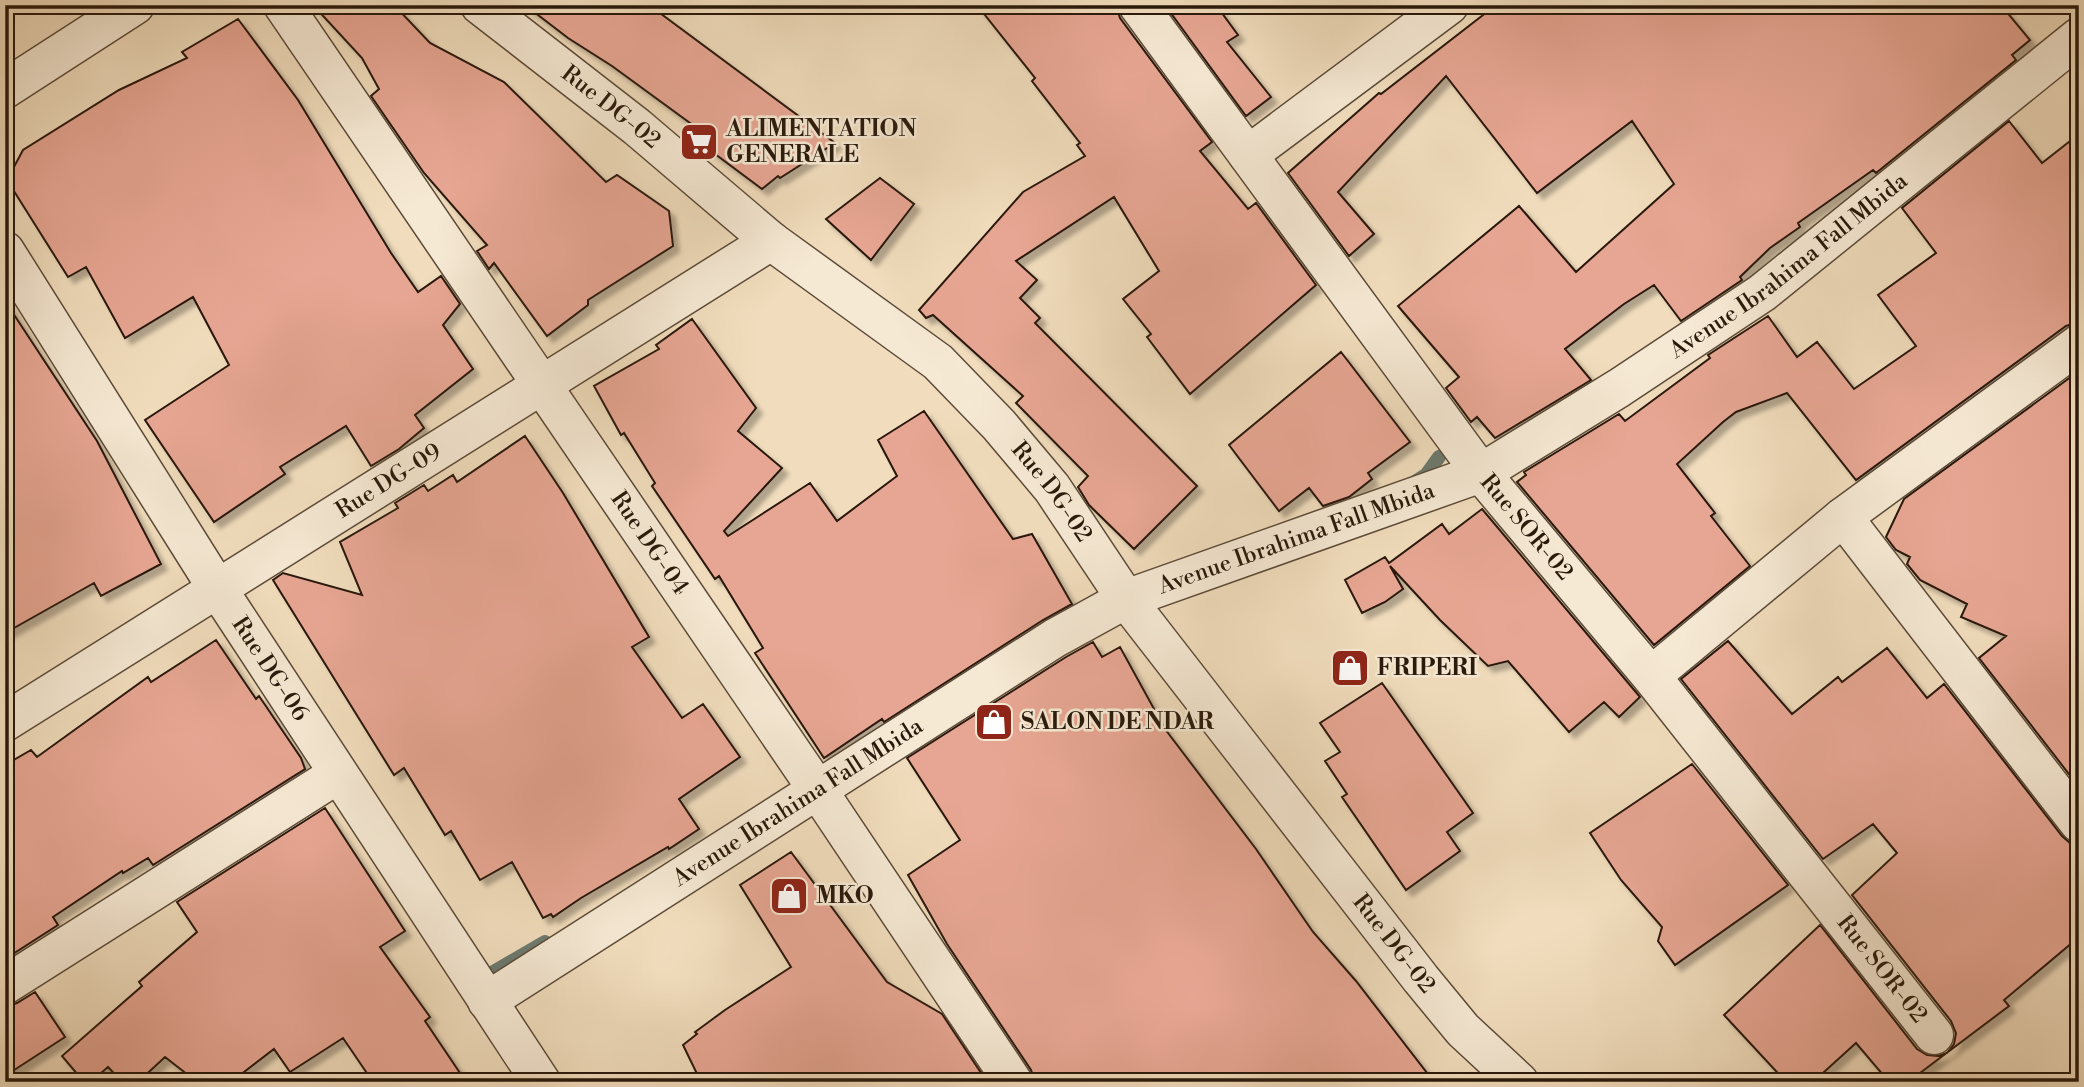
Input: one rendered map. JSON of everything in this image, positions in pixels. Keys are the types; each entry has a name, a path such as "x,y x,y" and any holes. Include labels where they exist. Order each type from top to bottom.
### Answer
{"street":[{"path":"5,89 135,5"},
{"name":"Rue DG-04","path":"283,5 817,789 1013,1082"},
{"name":"Rue DG-02","path":"480,5 637,127 771,241 938,362 999,425 1052,488 1126,598 1421,979 1463,1030 1519,1082"},
{"name":"Rue SOR-02","path":"1138,5 1481,473 1651,676 1934,1035"},
{"path":"1248,155 1449,5"},
{"name":"Avenue Ibrahima Fall Mbida","path":"487,1001 1055,638 1126,598 1481,473 1619,388 1762,293 2079,37"},
{"name":"Rue DG-09","path":"5,722 771,241"},
{"name":"Rue DG-06","path":"5,251 216,588 541,1082"},
{"path":"1651,676 1843,517 2079,344"},
{"path":"1843,517 2079,823"},
{"path":"5,985 338,774"}],"building":[{"path":"313,5 394,5 430,43 504,82 606,182 617,175 669,211 673,246 588,300 588,305 547,336 494,263 489,269 477,251 487,245 424,173 371,96 379,89 362,58"},
{"path":"525,5 649,5 835,143 780,178 778,176 762,189 699,142 705,134"},
{"path":"977,5 1116,5 1120,18 1212,142 1200,151 1248,209 1256,203 1316,285 1190,394 1147,337 1151,334 1123,299 1159,271 1114,197 1016,261 1037,280 1020,298 1040,318 1035,323 1197,486 1134,549 1089,505 1078,487 1088,476 1016,403 1023,396 933,315 926,318 919,310 1023,192 1085,156 1077,145 1080,143 1032,81 1035,78"},
{"path":"1165,5 1216,5 1238,35 1227,42 1271,97 1246,116"},
{"path":"1496,5 2001,5 2030,40 2012,55 2016,60 1876,173 1873,170 1798,223 1800,227 1770,248 1740,277 1742,280 1681,321 1654,285 1624,304 1565,349 1591,380 1495,438 1477,417 1471,422 1446,388 1459,377 1398,306 1519,206 1576,272 1674,184 1632,121 1537,193 1446,76 1338,192 1374,234 1349,256 1288,173 1379,93"},
{"path":"238,19 298,100 391,253 418,292 441,276 460,304 443,325 473,369 415,415 424,428 399,449 371,466 346,426 280,467 285,474 214,522 145,420 229,365 193,297 125,338 86,267 68,277 7,180 23,150 119,90 187,58 182,52"},
{"path":"2009,121 2042,163 2079,134 2079,322 2066,326 1856,480 1787,393 1736,412 1677,464 1715,513 1711,516 1750,566 1654,645 1517,482 1526,475 1524,472 1619,414 1625,421 1710,358 1708,355 1768,316 1797,357 1817,342 1854,389 1916,346 1878,295 1936,253 1902,208"},
{"path":"880,178 914,204 871,260 826,219"},
{"path":"5,301 97,441 161,564 101,596 94,583 5,633"},
{"path":"692,319 756,408 738,431 782,468 724,531 728,536 810,483 837,521 897,476 878,440 924,411 1013,539 1032,534 1072,604 884,722 882,719 824,758 755,653 763,648 719,576 715,579 652,486 655,483 624,433 621,435 594,386 659,349 656,345"},
{"path":"1341,352 1410,442 1368,473 1372,479 1349,497 1323,506 1309,488 1279,511 1229,445"},
{"path":"2079,371 2079,787 1979,658 2006,636 1961,617 1967,604 1920,580 1907,564 1910,557 1896,550 1886,537 1904,499"},
{"path":"525,436 563,493 649,637 632,647 682,718 703,704 740,757 679,799 699,829 553,917 551,914 543,918 512,862 480,880 451,831 445,835 404,768 394,775 273,580 283,573 362,595 340,542 398,508 395,503 424,485 428,491 453,475 457,482"},
{"path":"1482,509 1640,697 1619,717 1604,702 1569,732 1508,661 1488,666 1390,566 1403,589 1385,602 1362,613 1345,580 1385,557 1389,563 1442,524 1449,534"},
{"path":"216,640 256,699 259,696 301,758 305,769 153,865 148,858 123,873 122,871 53,917 58,925 5,959 5,765 31,750 37,757 148,677 151,682"},
{"path":"1728,641 1792,714 1838,677 1842,682 1887,648 1927,698 1944,684 2062,836 2070,843 2079,844 2079,937 2004,1000 2009,1006 1948,1052 1954,1044 1956,1033 1951,1021 1852,895 1897,853 1873,824 1823,859 1681,679"},
{"path":"1093,642 1102,657 1120,647 1165,729 1256,849 1313,932 1356,981 1434,1082 1035,1082 1031,1070 947,944 908,875 960,840 907,758"},
{"path":"1382,683 1473,813 1447,832 1460,851 1406,890 1342,797 1347,794 1325,761 1340,752 1320,723"},
{"path":"1692,764 1788,885 1675,965 1658,941 1662,927 1621,880 1590,833"},
{"path":"325,808 405,931 380,947 430,1017 425,1021 466,1082 373,1082 343,1038 290,1072 274,1049 231,1082 197,1082 165,1057 138,1082 122,1082 108,1067 91,1082 84,1082 62,1056 142,986 139,982 197,932 177,902"},
{"path":"791,852 887,982 942,1014 987,1082 701,1082 683,1045 697,1034 695,1032 725,1010 791,967 740,885"},
{"path":"1820,925 1917,1049 1927,1055 1938,1056 1946,1053 1908,1082 1889,1082 1856,1043 1813,1082 1786,1082 1724,1015"},
{"path":"35,992 65,1037 5,1076 5,1007"}],"waterway":[{"path":"1415,482 1426,475 1439,457"},
{"path":"478,981 545,942"}],"place":[{"name":"ALIMENTATION GENERALE","path":"699,142"},
{"name":"FRIPERI","path":"1350,668"},
{"name":"SALON DE NDAR","path":"994,722"},
{"name":"MKO","path":"789,896"}]}
